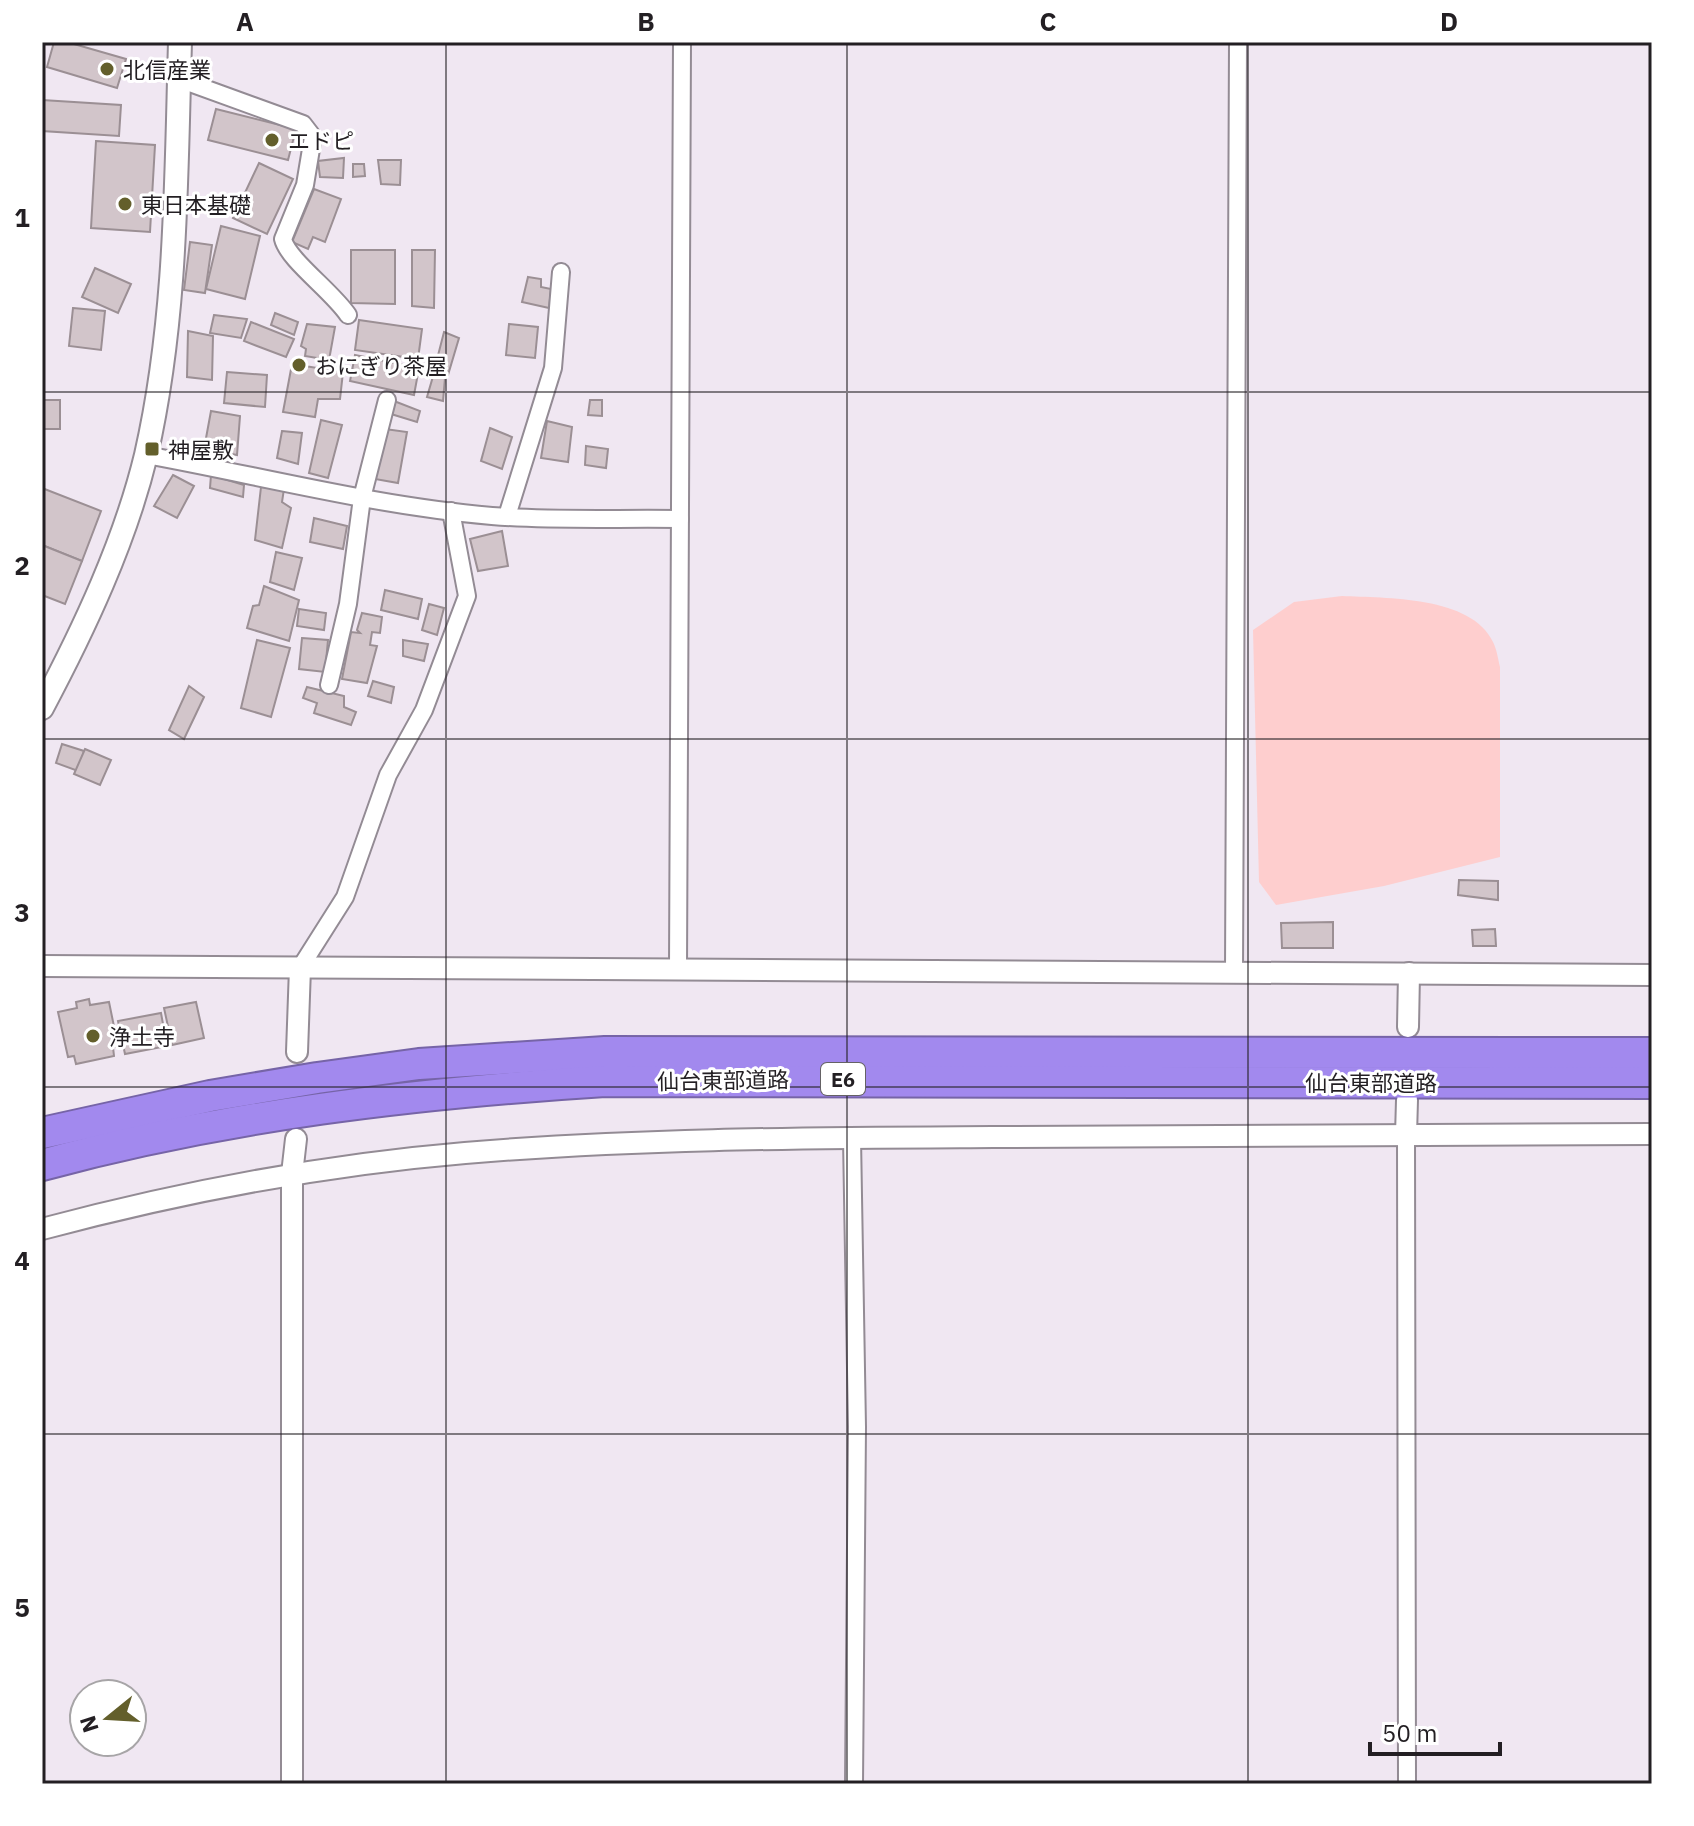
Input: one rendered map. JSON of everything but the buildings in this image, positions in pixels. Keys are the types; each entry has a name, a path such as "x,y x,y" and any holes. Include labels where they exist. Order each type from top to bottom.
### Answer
{"highway":[{"name":"仙台東部道路","path":"42,1133 210,1096 317,1078 419,1064 605,1052 1652,1053"},
{"name":"仙台東部道路","path":"42,1165 216,1125 324,1106 480,1089 605,1081 1652,1083"}],"main road":[{"path":"42,708 77,642 133,502 146,455 156,403 174,255 180,42"}],"street":[{"path":"678,970 682,42"},
{"path":"1234,972 1238,42"},
{"path":"179,79 303,124 310,130 313,137 305,185 283,239 292,258 335,296 348,315"},
{"path":"507,516 553,368 561,272"},
{"path":"329,685 348,604 362,498 387,400"},
{"path":"146,455 362,498 451,511 507,516 680,519"},
{"path":"297,1052 300,968 345,897 388,775 424,710 467,596 451,511"},
{"path":"42,966 1652,975"},
{"path":"1408,1027 1409,973"},
{"path":"1407,1100 1407,1784"},
{"path":"42,1229 178,1195 292,1174 464,1153 652,1143 852,1138 1652,1134"},
{"path":"852,1138 857,1427 854,1784"},
{"path":"292,1784 292,1174 296,1139"}],"shaded area":[{"path":"1342,596 1403,599 1447,608 1467,616 1482,627 1493,642 1500,667 1500,857 1384,886 1276,905 1259,882 1253,630 1294,602"}],"place":[{"name":"北信産業","path":"107,69"},
{"name":"エドピ","path":"272,140"},
{"name":"東日本基礎","path":"125,204"},
{"name":"おにぎり茶屋","path":"299,365"},
{"name":"神屋敷","path":"152,449"},
{"name":"浄土寺","path":"93,1036"}]}
